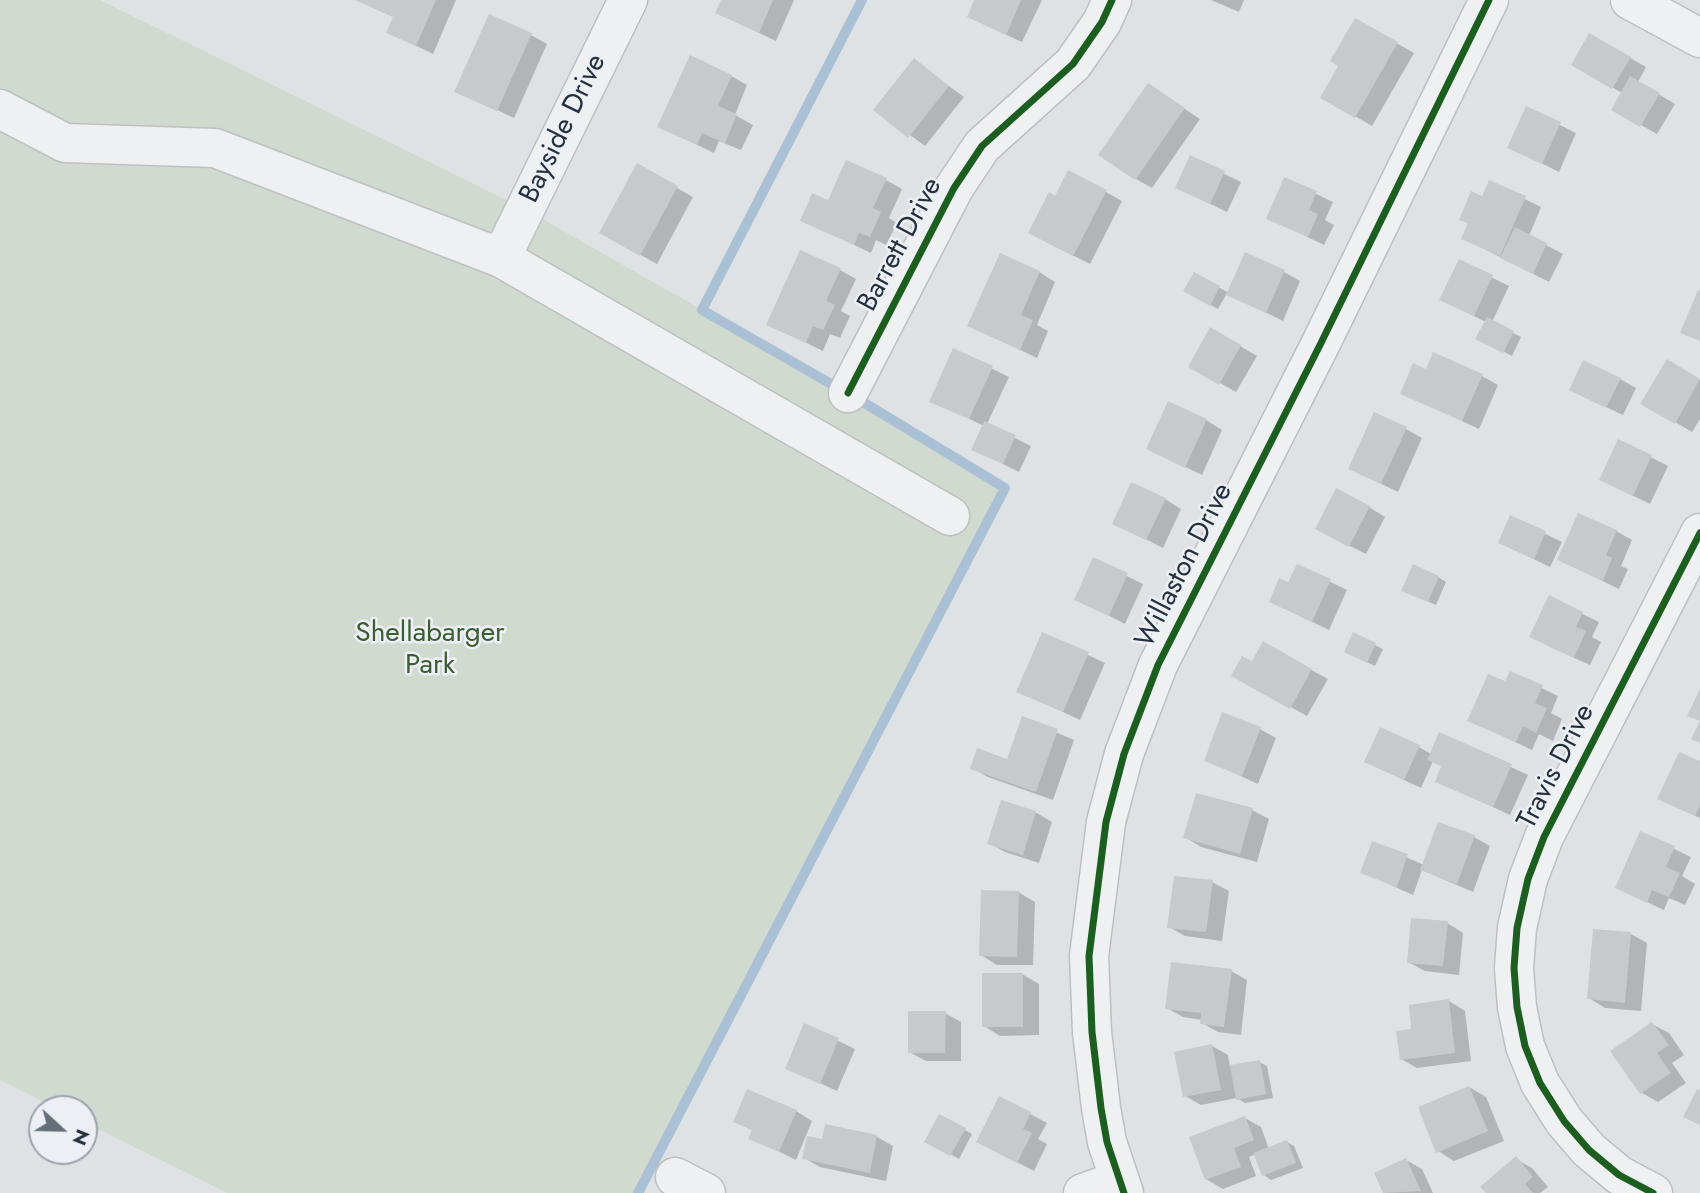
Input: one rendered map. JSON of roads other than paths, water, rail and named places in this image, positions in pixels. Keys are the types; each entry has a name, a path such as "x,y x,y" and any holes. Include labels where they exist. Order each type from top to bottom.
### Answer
{"street":[{"name":"Barrett Drive","path":"848,393 954,188 982,146 1073,64 1102,22 1112,0"},
{"name":"Willaston Drive","path":"1121,1186 1101,1108 1092,1032 1089,956 1106,822 1124,754 1158,665 1315,356 1489,0"},
{"path":"1630,0 1700,38"},
{"name":"Bayside Drive","path":"501,258 620,3"},
{"path":"0,109 65,143 215,148 501,258 950,516"},
{"name":"Travis Drive","path":"1654,1193 1619,1175 1589,1150 1558,1112 1540,1083 1525,1046 1517,1007 1514,968 1517,928 1528,879 1544,837 1700,533"},
{"path":"1083,1193 1121,1186"}],"waterway":[{"path":"840,389 702,310 862,0"},
{"path":"638,1193 1005,488 853,396"}],"park label":[{"name":"Shellabarger Park","path":"430,650"}]}
